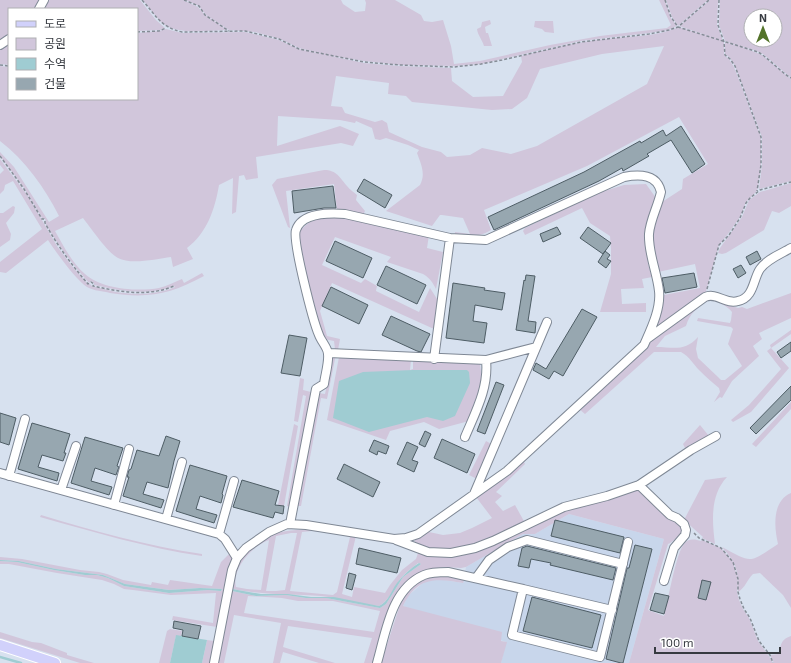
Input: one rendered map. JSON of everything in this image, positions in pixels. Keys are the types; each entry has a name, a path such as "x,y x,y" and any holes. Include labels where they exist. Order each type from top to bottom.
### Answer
{"main road":[{"path":"0,645 55,663"}],"street":[{"path":"0,46 8,40"},
{"path":"290,524 316,389 324,384 329,353 319,335 298,257 295,236 296,229 300,224 311,216 334,213 345,214 450,238 486,240 624,177 637,175 649,177 655,180 660,186 661,192 649,232 651,253 659,293 651,330 644,344 514,465 418,534 406,538 394,539"},
{"path":"434,359 450,238"},
{"path":"646,340 709,295 732,302 744,299 755,284 760,270 766,263 791,248"},
{"path":"474,495 547,322"},
{"path":"329,353 434,359 486,360 536,347"},
{"path":"465,437 483,394 487,371 486,360"},
{"path":"9,476 25,419"},
{"path":"214,663 229,582 237,558 246,548 261,537 282,525 306,525 394,539 428,552 451,553 462,551 493,541 564,507 607,496 639,485 691,450 716,436"},
{"path":"61,490 76,446"},
{"path":"114,505 129,449"},
{"path":"166,520 182,462"},
{"path":"0,473 219,534 225,539 237,558"},
{"path":"219,534 234,481"},
{"path":"639,485 670,515 678,518 684,524 686,530 685,535 674,548 664,581"},
{"path":"476,578 489,560 508,547 527,540 623,564"},
{"path":"523,589 512,636 600,657 628,542"},
{"path":"377,663 397,598 404,588 413,580 425,574 448,572 612,610"}],"path":[{"path":"142,0 157,18 167,27 182,32 229,31 255,33 279,39 299,49 364,62 454,67 502,60 581,42 649,34 669,30 678,27 709,0"},
{"path":"184,0 199,6 205,15 229,31"},
{"path":"665,0 671,17 678,27 758,52 767,57 774,65 791,78"},
{"path":"719,0 718,26 724,42 725,55 735,66 761,137 761,165 757,191"},
{"path":"138,32 159,31 167,27"},
{"path":"0,156 24,189 42,219 46,221 44,223 57,245 72,266 88,284 91,282 94,284 93,286 130,293 146,293 167,289 174,286"},
{"path":"705,297 719,245 729,235 740,218 746,203 757,191 791,182"},
{"path":"684,524 699,538 721,548 733,562 738,579 738,592 740,599 750,618 759,641 770,655 773,663"}],"shaded area":[{"path":"569,514 664,539 629,663 501,663 506,642 403,606 408,596 424,582 431,580 444,580 463,583 466,567 523,534 535,534"}],"green space":[{"path":"0,0 42,0 38,8 8,8 8,37 0,43"},
{"path":"47,0 140,0 156,20 165,28 161,30 138,31 138,8 43,8"},
{"path":"143,0 183,0 198,7 205,15 228,30 184,31 175,29 161,22"},
{"path":"185,0 341,0 343,4 355,12 365,11 365,0 395,0 421,15 424,21 432,22 443,20 451,46 454,64 480,61 550,45 600,36 667,28 671,25 659,0 665,0 671,18 677,26 669,30 581,41 481,64 454,66 400,65 327,55 299,48 280,39 255,32 229,30 206,15 199,6"},
{"path":"666,0 708,0 678,26 672,17"},
{"path":"710,0 718,0 717,25 723,41 720,40 724,42 724,55 729,59 734,67 761,137 761,166 758,188 746,202 740,217 719,245 705,295 660,327 656,323 664,295 700,288 695,264 658,272 652,236 657,213 662,202 682,189 683,179 708,164 679,117 587,166 484,210 491,230 482,234 469,236 455,235 455,232 470,234 463,218 440,215 432,226 386,211 420,185 423,173 417,153 419,150 386,138 380,140 375,139 372,128 356,121 355,123 340,120 278,116 277,146 340,126 359,134 353,146 341,143 256,157 258,178 246,180 244,175 239,176 236,212 232,214 233,178 219,185 215,203 205,228 187,248 193,259 173,267 171,257 144,261 123,260 109,251 83,218 55,231 68,254 80,270 100,283 120,288 140,290 159,288 182,279 184,283 202,273 204,276 181,287 159,294 124,295 96,290 87,287 77,278 48,240 6,273 0,272 0,262 42,229 13,181 5,185 4,190 0,194 0,174 4,170 0,165 0,159 28,196 57,246 88,284 116,292 131,294 161,292 175,287 154,291 134,292 94,285 91,281 89,283 71,261 45,223 45,219 42,218 24,188 0,156 0,152 14,167 49,222 59,216 34,175 18,157 0,141 0,66 8,67 8,100 138,100 138,33 166,29 182,33 245,32 279,40 299,49 364,63 451,68 452,81 473,97 503,96 522,62 521,56 595,40 661,33 679,27 717,39 679,26","holes":["664,46 647,84 537,146 511,154 482,148 470,155 447,157 441,152 422,147 389,132 387,123 382,120 375,122 345,113 342,107 331,106 336,76 389,83 388,94 406,96 412,102 492,110 512,109 527,98 540,69 602,54"]},
{"path":"720,0 791,0 791,78 763,54 747,48 783,48 783,8 743,8 743,47 740,46 762,55 791,79 791,181 759,189 762,165 762,137 735,66 730,58 725,54 725,42 738,46 725,41 719,25"},
{"path":"490,20 491,24 485,27 492,46 484,46 477,29 481,27 482,22"},
{"path":"535,21 553,21 554,33 545,32 542,29 534,27"},
{"path":"8,43 8,65 0,64 0,48"},
{"path":"324,170 335,173 349,189 357,195 356,200 365,211 363,215 337,210 334,184 286,191 290,228 288,227 272,185 277,179"},
{"path":"791,183 791,206 779,213 772,211 764,230 726,253 718,253 742,217 749,200 760,192"},
{"path":"646,184 656,198 646,243 648,264 652,277 642,279 644,288 621,289 622,304 646,303 646,312 600,312 611,274 610,236 590,223 582,208 525,235 523,231 525,228 598,193 624,185"},
{"path":"13,206 15,207 14,213 6,223 11,234 10,240 0,247 0,213 3,213"},
{"path":"341,217 429,235 427,248 443,252 436,289 428,277 423,274 387,262 391,257 335,237 322,265 361,283 365,279 377,286 376,291 419,312 430,288 439,302 434,329 332,283 320,311 327,336 340,339 338,350 335,349 334,341 324,339 303,264 298,234 307,224 317,219"},
{"path":"791,293 791,318 759,333 762,339 753,346 759,356 732,381 722,398 720,397 714,402 720,392 719,388 684,354 681,352 654,352 585,414 579,409 524,462 525,464 496,492 502,496 495,502 503,511 515,505 525,523 485,541 457,548 428,548 414,543 415,540 426,532 443,535 460,533 492,518 476,497 511,473 651,339 673,325 708,298 738,308 742,307 747,309","holes":["707,301 714,301 721,304 732,312 730,323 698,318 697,321 731,327 733,329 728,344 742,366 725,380 721,380 698,358 696,349 698,337 693,342 683,347 656,347 665,336 686,326 689,318 694,312"]},
{"path":"791,330 791,334 771,348 770,345"},
{"path":"771,348 789,368 751,412 733,422 731,420 749,405 781,369 767,351"},
{"path":"333,357 336,357 327,399 321,398 301,506 298,506 318,393 325,394"},
{"path":"339,357 411,360 410,370 413,369 413,361 480,364 482,380 469,421 439,429 424,422 390,431 386,440 327,420"},
{"path":"300,378 304,379 303,390 311,392 290,507 287,506 306,396 303,395 298,422 294,421"},
{"path":"791,402 791,409 756,447 752,444"},
{"path":"294,424 298,426 284,506 278,505"},
{"path":"700,425 709,436 686,450 683,444"},
{"path":"486,441 493,445 477,479 469,475"},
{"path":"0,475 216,535 229,547 233,560 224,588 217,627 172,620 173,616 213,623 216,593 171,595 124,589 102,580 9,564 0,564 0,561 17,562 54,570 85,575 97,575 108,578 124,586 169,593 208,590 221,591 222,589 200,588 169,590 125,584 103,575 56,569 19,561 0,560 0,557 22,559 99,572 123,580 151,585 152,582 168,585 170,580 212,586 221,562 230,553 225,545 216,537 0,478"},
{"path":"727,477 721,484 715,500 713,526 715,544 702,538 703,537 684,520 705,480"},
{"path":"637,488 676,519 684,530 681,536 668,544 648,610 664,616 675,567 684,544 694,539 702,540 721,548 733,562 738,579 737,592 739,600 749,618 758,641 773,663 629,663 664,539 569,514 535,534 523,534 466,567 430,569 406,584 374,663 364,663 372,638 288,626 283,647 335,663 319,663 283,652 280,663 273,663 281,623 234,615 224,663 218,663 232,591 256,596 286,595 306,598 326,598 380,608 386,604 403,577 421,564 418,563 401,578 389,597 379,606 321,596 266,593 232,589 232,579 237,565 246,553 258,543 270,536 298,530 312,530 327,531 356,536 342,594 352,597 354,587 385,593 402,570 416,559 419,550 457,554 561,511","holes":["302,532 327,532 350,537 337,592 333,595 290,591","297,533 285,590 266,591 276,536","269,540 261,590 236,587 235,580 240,566 250,552","248,596 282,598 298,601 333,601 380,611 374,632 244,613"]},
{"path":"791,493 791,608 783,595 760,573 753,574 738,592 736,567 722,547 746,559 751,559 756,558 778,544 775,523 777,508 780,502"},
{"path":"41,515 121,538 202,554 202,556 161,549 121,539 40,517"},
{"path":"445,575 465,578 463,583 435,580 421,585 414,589 408,596 403,606 502,632 501,641 507,642 501,663 381,663 401,602 405,595 414,585 419,582"},
{"path":"170,629 182,631 181,636 176,636 170,663 159,663 167,631"},
{"path":"0,632 32,642 41,643 67,653 67,655 94,663 80,663 0,638"},
{"path":"791,636 791,663 774,663 770,655 778,654 783,641"},
{"path":"207,640 214,641 210,663 202,663"}],"water":[{"path":"467,370 469,372 470,383 455,416 443,421 427,417 369,432 333,418 339,381 363,372"},
{"path":"0,560 19,561 56,569 103,575 125,584 169,590 200,588 222,589 221,591 208,590 169,593 124,586 108,578 97,575 85,575"},
{"path":"419,563 421,564 403,577 386,604 380,608 326,598 306,598 286,595 256,596 232,591 232,589 261,594 288,594 311,597 334,597 379,606 388,599 402,577"},
{"path":"176,635 207,640 202,663 170,663"}],"building":[{"path":"681,126 705,164 692,173 671,140 647,154 649,156 623,171 622,168 599,181 494,230 488,217 584,172 663,130 666,136"},
{"path":"364,179 392,195 385,208 357,191"},
{"path":"333,186 336,208 324,208 294,213 292,191"},
{"path":"557,227 561,234 543,242 540,234"},
{"path":"588,227 611,243 603,254 580,238"},
{"path":"335,241 372,258 363,278 326,261"},
{"path":"605,251 610,255 607,259 611,261 606,268 598,262"},
{"path":"757,251 761,259 750,265 746,257"},
{"path":"741,265 746,273 738,278 733,269"},
{"path":"386,266 426,285 417,304 377,285"},
{"path":"694,273 697,287 665,293 662,278"},
{"path":"526,275 535,276 528,321 536,322 535,333 516,330"},
{"path":"453,283 505,293 502,310 475,305 473,321 487,323 484,343 446,338"},
{"path":"331,287 368,305 359,324 322,306"},
{"path":"582,309 597,317 563,376 554,371 549,379 533,370 536,363 546,369"},
{"path":"391,316 430,334 421,352 382,335"},
{"path":"289,335 307,338 300,376 281,373"},
{"path":"791,342 791,351 781,358 777,352"},
{"path":"496,382 504,385 485,434 477,431"},
{"path":"791,386 791,400 756,434 750,428"},
{"path":"0,413 16,418 9,445 0,442"},
{"path":"32,423 70,434 63,461 42,455 38,467 59,473 57,481 18,469"},
{"path":"425,431 431,434 425,447 419,444"},
{"path":"166,436 180,441 168,488 147,482 143,494 164,500 161,508 123,496 129,477 127,477 129,470 131,469 137,450 159,456"},
{"path":"85,437 123,448 117,466 119,467 116,475 95,468 91,481 112,487 109,495 71,483"},
{"path":"442,439 475,454 467,473 434,458"},
{"path":"374,440 389,446 386,454 378,451 377,455 369,451"},
{"path":"407,442 418,447 412,460 418,462 414,472 397,464"},
{"path":"344,464 380,482 373,497 337,479"},
{"path":"190,465 227,476 221,503 200,496 196,509 217,515 214,523 176,511"},
{"path":"242,480 279,491 275,505 284,506 283,514 275,512 273,518 233,507"},
{"path":"555,520 624,537 620,553 551,536"},
{"path":"635,545 652,549 623,663 621,663 606,659 627,568 629,568"},
{"path":"527,546 616,568 613,580 531,559 529,568 518,566 522,548"},
{"path":"359,548 401,558 397,573 356,564"},
{"path":"349,573 356,575 352,590 346,588"},
{"path":"702,580 711,582 706,600 698,598"},
{"path":"655,593 669,596 664,614 650,610"},
{"path":"532,597 601,615 592,648 523,631"},
{"path":"174,621 201,626 198,639 182,636 183,630 173,628"}],"waterway":[{"path":"0,657 21,663"}]}
